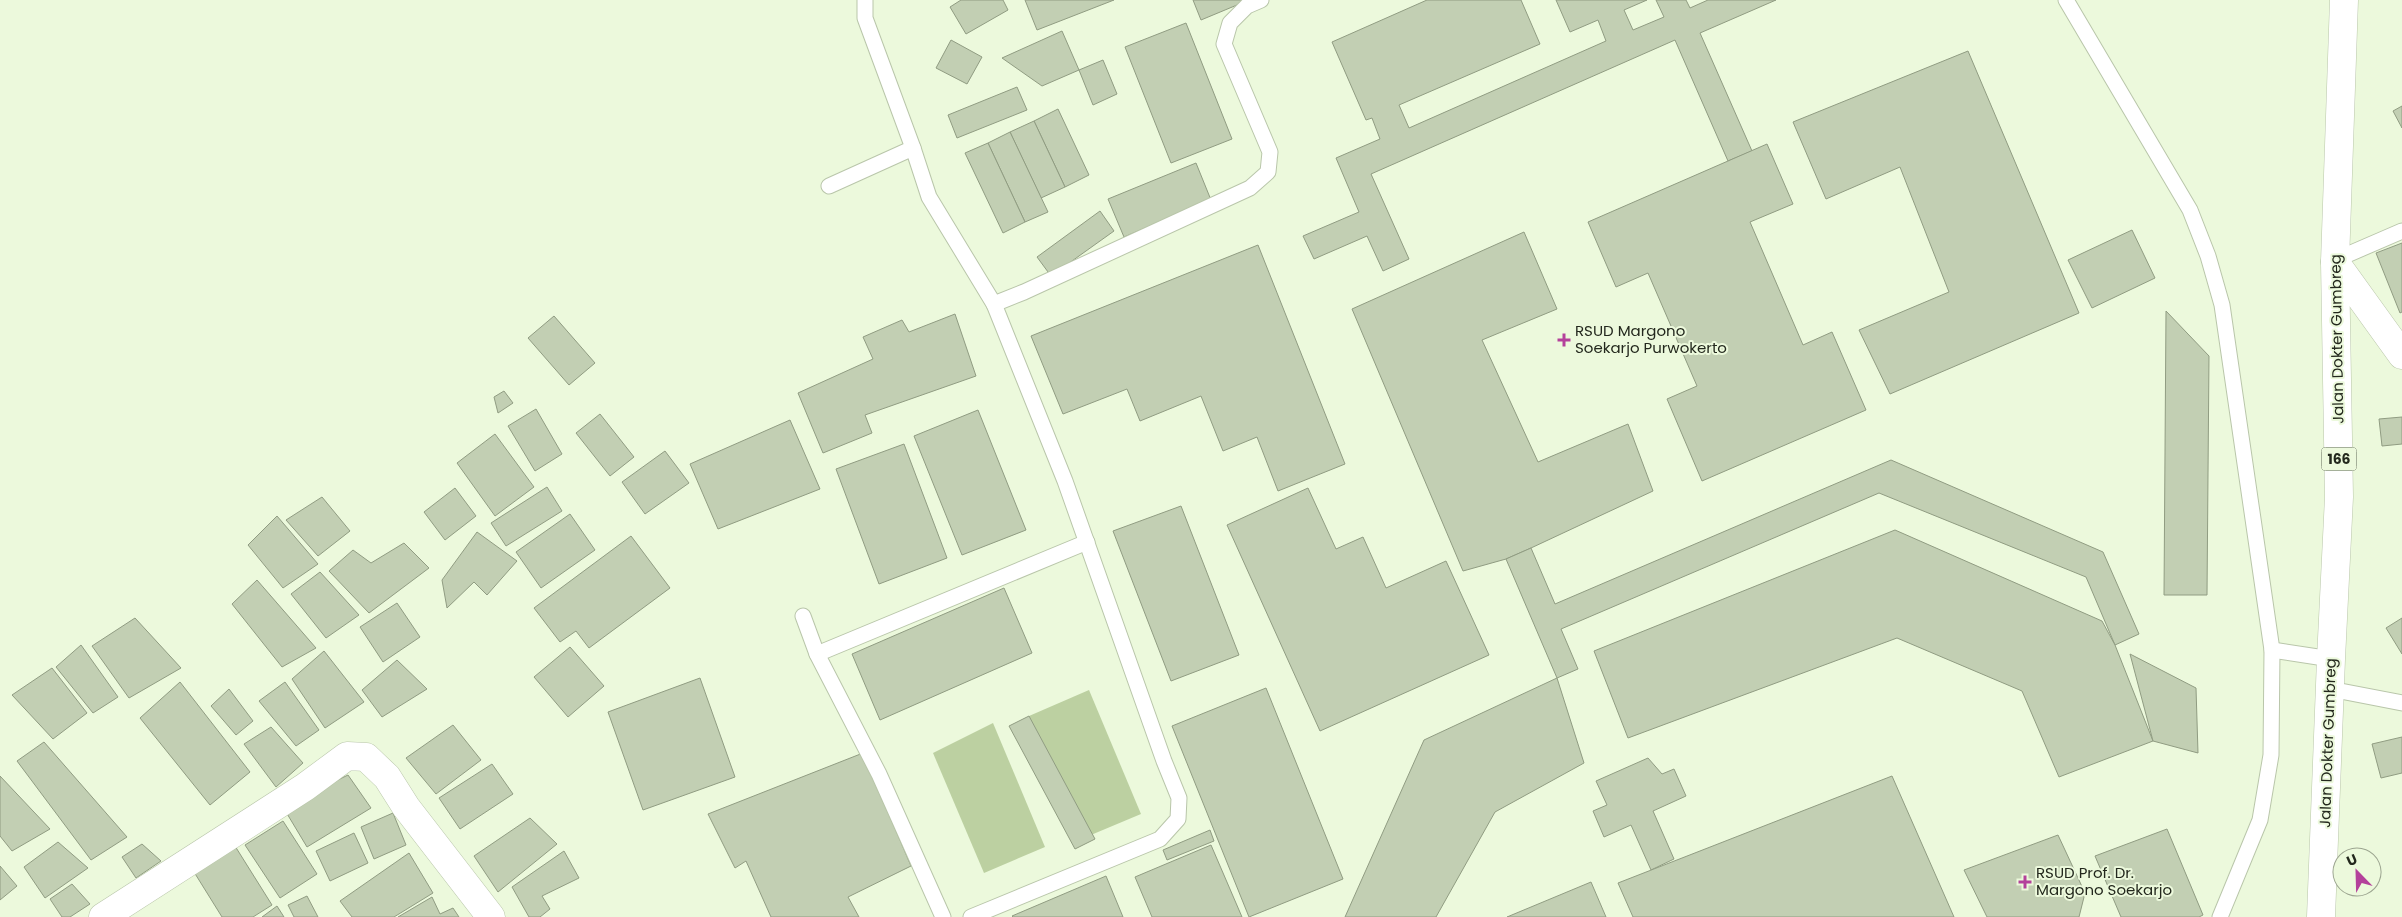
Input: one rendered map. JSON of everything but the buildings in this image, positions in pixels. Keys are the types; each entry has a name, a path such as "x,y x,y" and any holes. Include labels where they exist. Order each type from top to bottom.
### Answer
{"main road":[{"name":"Jalan Dokter Gumbreg","path":"2321,917 2339,497 2335,261 2344,0"},
{"path":"2335,261 2402,355"},
{"path":"103,917 304,787 347,756 366,757 387,777 406,807 491,917"}],"lane":[{"path":"865,0 865,18 930,197 994,304 1065,481 1164,761 1179,798 1178,819 1160,839 971,917"},
{"path":"994,304 1250,188 1268,172 1270,152 1224,44 1230,23 1246,6 1261,0"},
{"path":"2066,0 2190,210 2208,256 2222,305 2272,650 2271,755 2260,820 2220,917"},
{"path":"829,186 913,148"},
{"path":"2335,261 2402,231"},
{"path":"817,654 1087,542"},
{"path":"803,616 817,654 879,774 943,917"},
{"path":"2272,650 2331,659"},
{"path":"2330,689 2402,703"}],"green space":[{"path":"1089,690 1141,814 1079,840 1029,716"},
{"path":"993,723 1045,847 984,873 933,753"}],"place":[{"name":"RSUD Margono Soekarjo Purwokerto","path":"1564,340"},
{"name":"RSUD Prof. Dr. Margono Soekarjo","path":"2025,882"}]}
